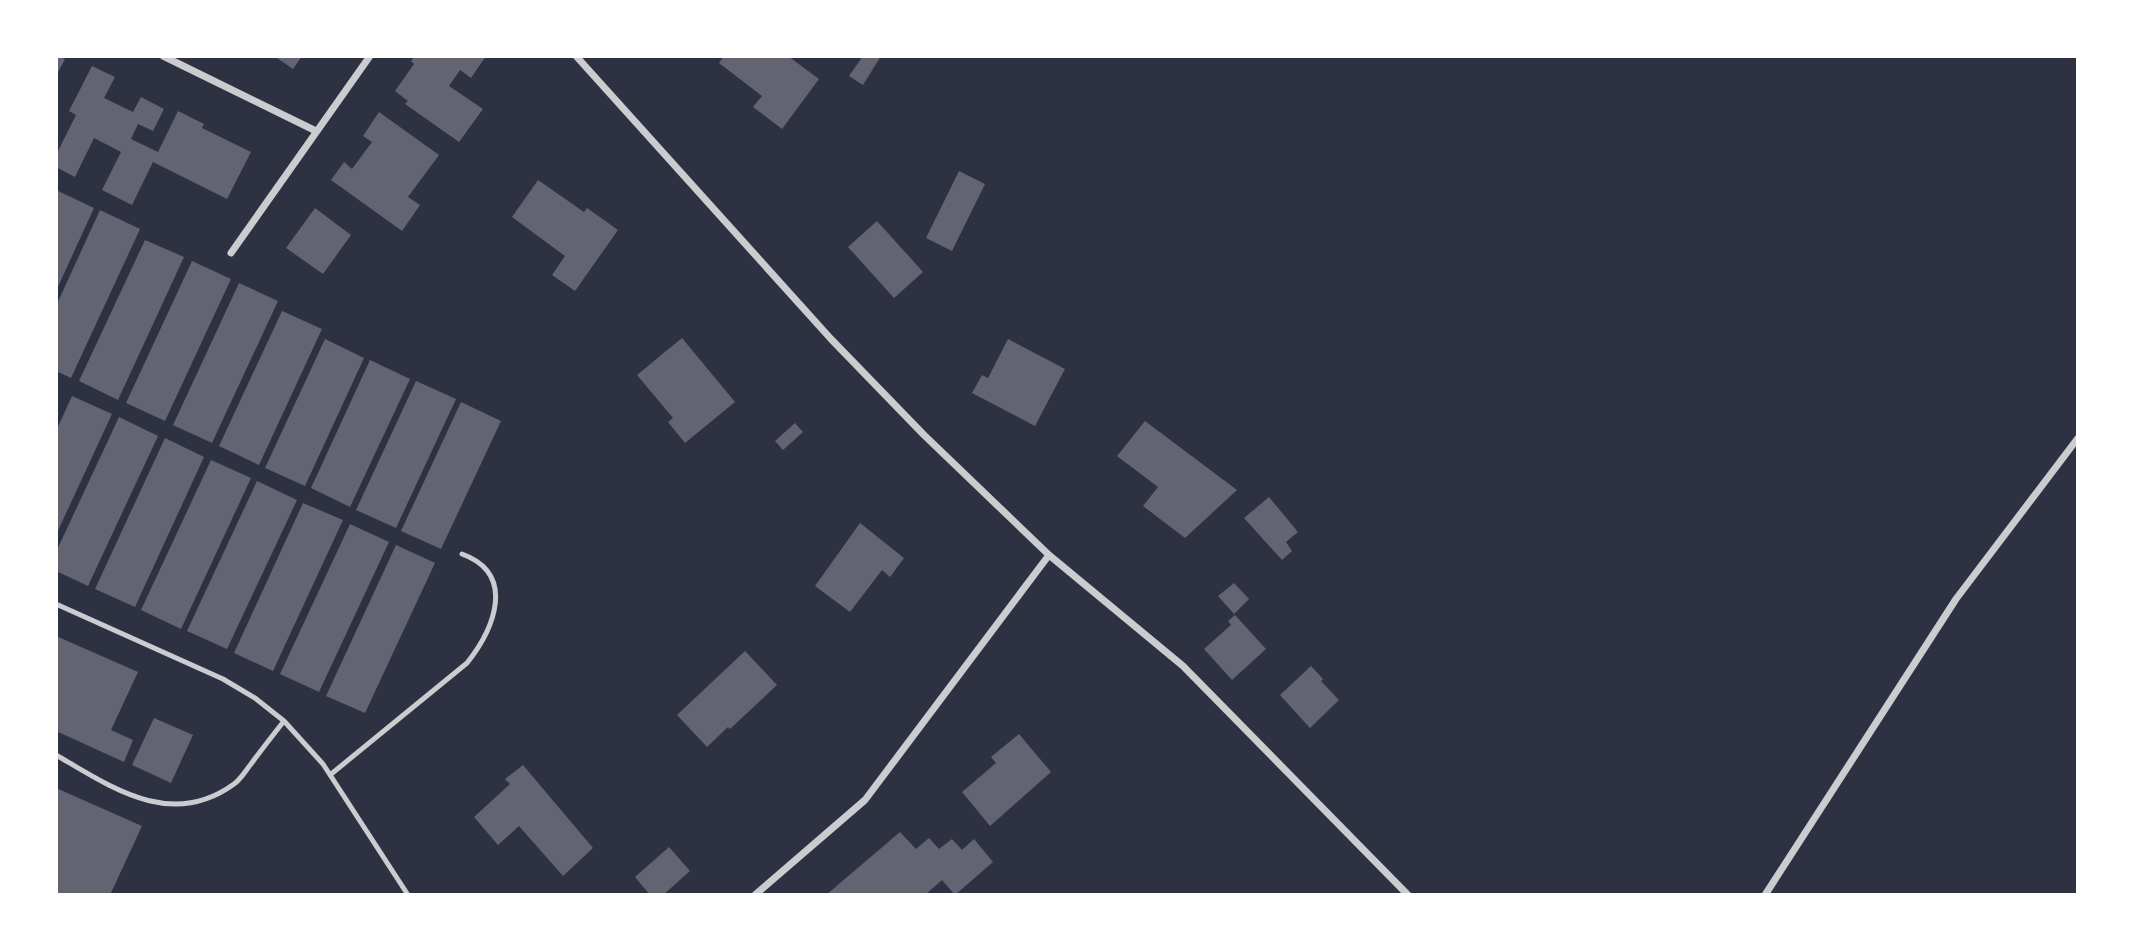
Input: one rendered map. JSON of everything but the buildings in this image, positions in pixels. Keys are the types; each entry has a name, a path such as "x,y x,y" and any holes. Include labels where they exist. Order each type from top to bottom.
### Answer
{"street":[{"path":"163,56 316,131"},
{"path":"231,253 370,56"},
{"path":"576,56 831,339 924,435 1049,555 1183,666 1408,895"},
{"path":"1765,895 1956,599 2078,438"},
{"path":"755,895 865,800 1049,555"}],"lane":[{"path":"330,775 467,663 479,648 488,630 494,608 495,585 483,564 462,554"},
{"path":"56,604 223,679 255,698 284,721 304,741 330,775 408,895"},
{"path":"56,755 135,798 177,804 218,794 237,783 284,721"}]}
